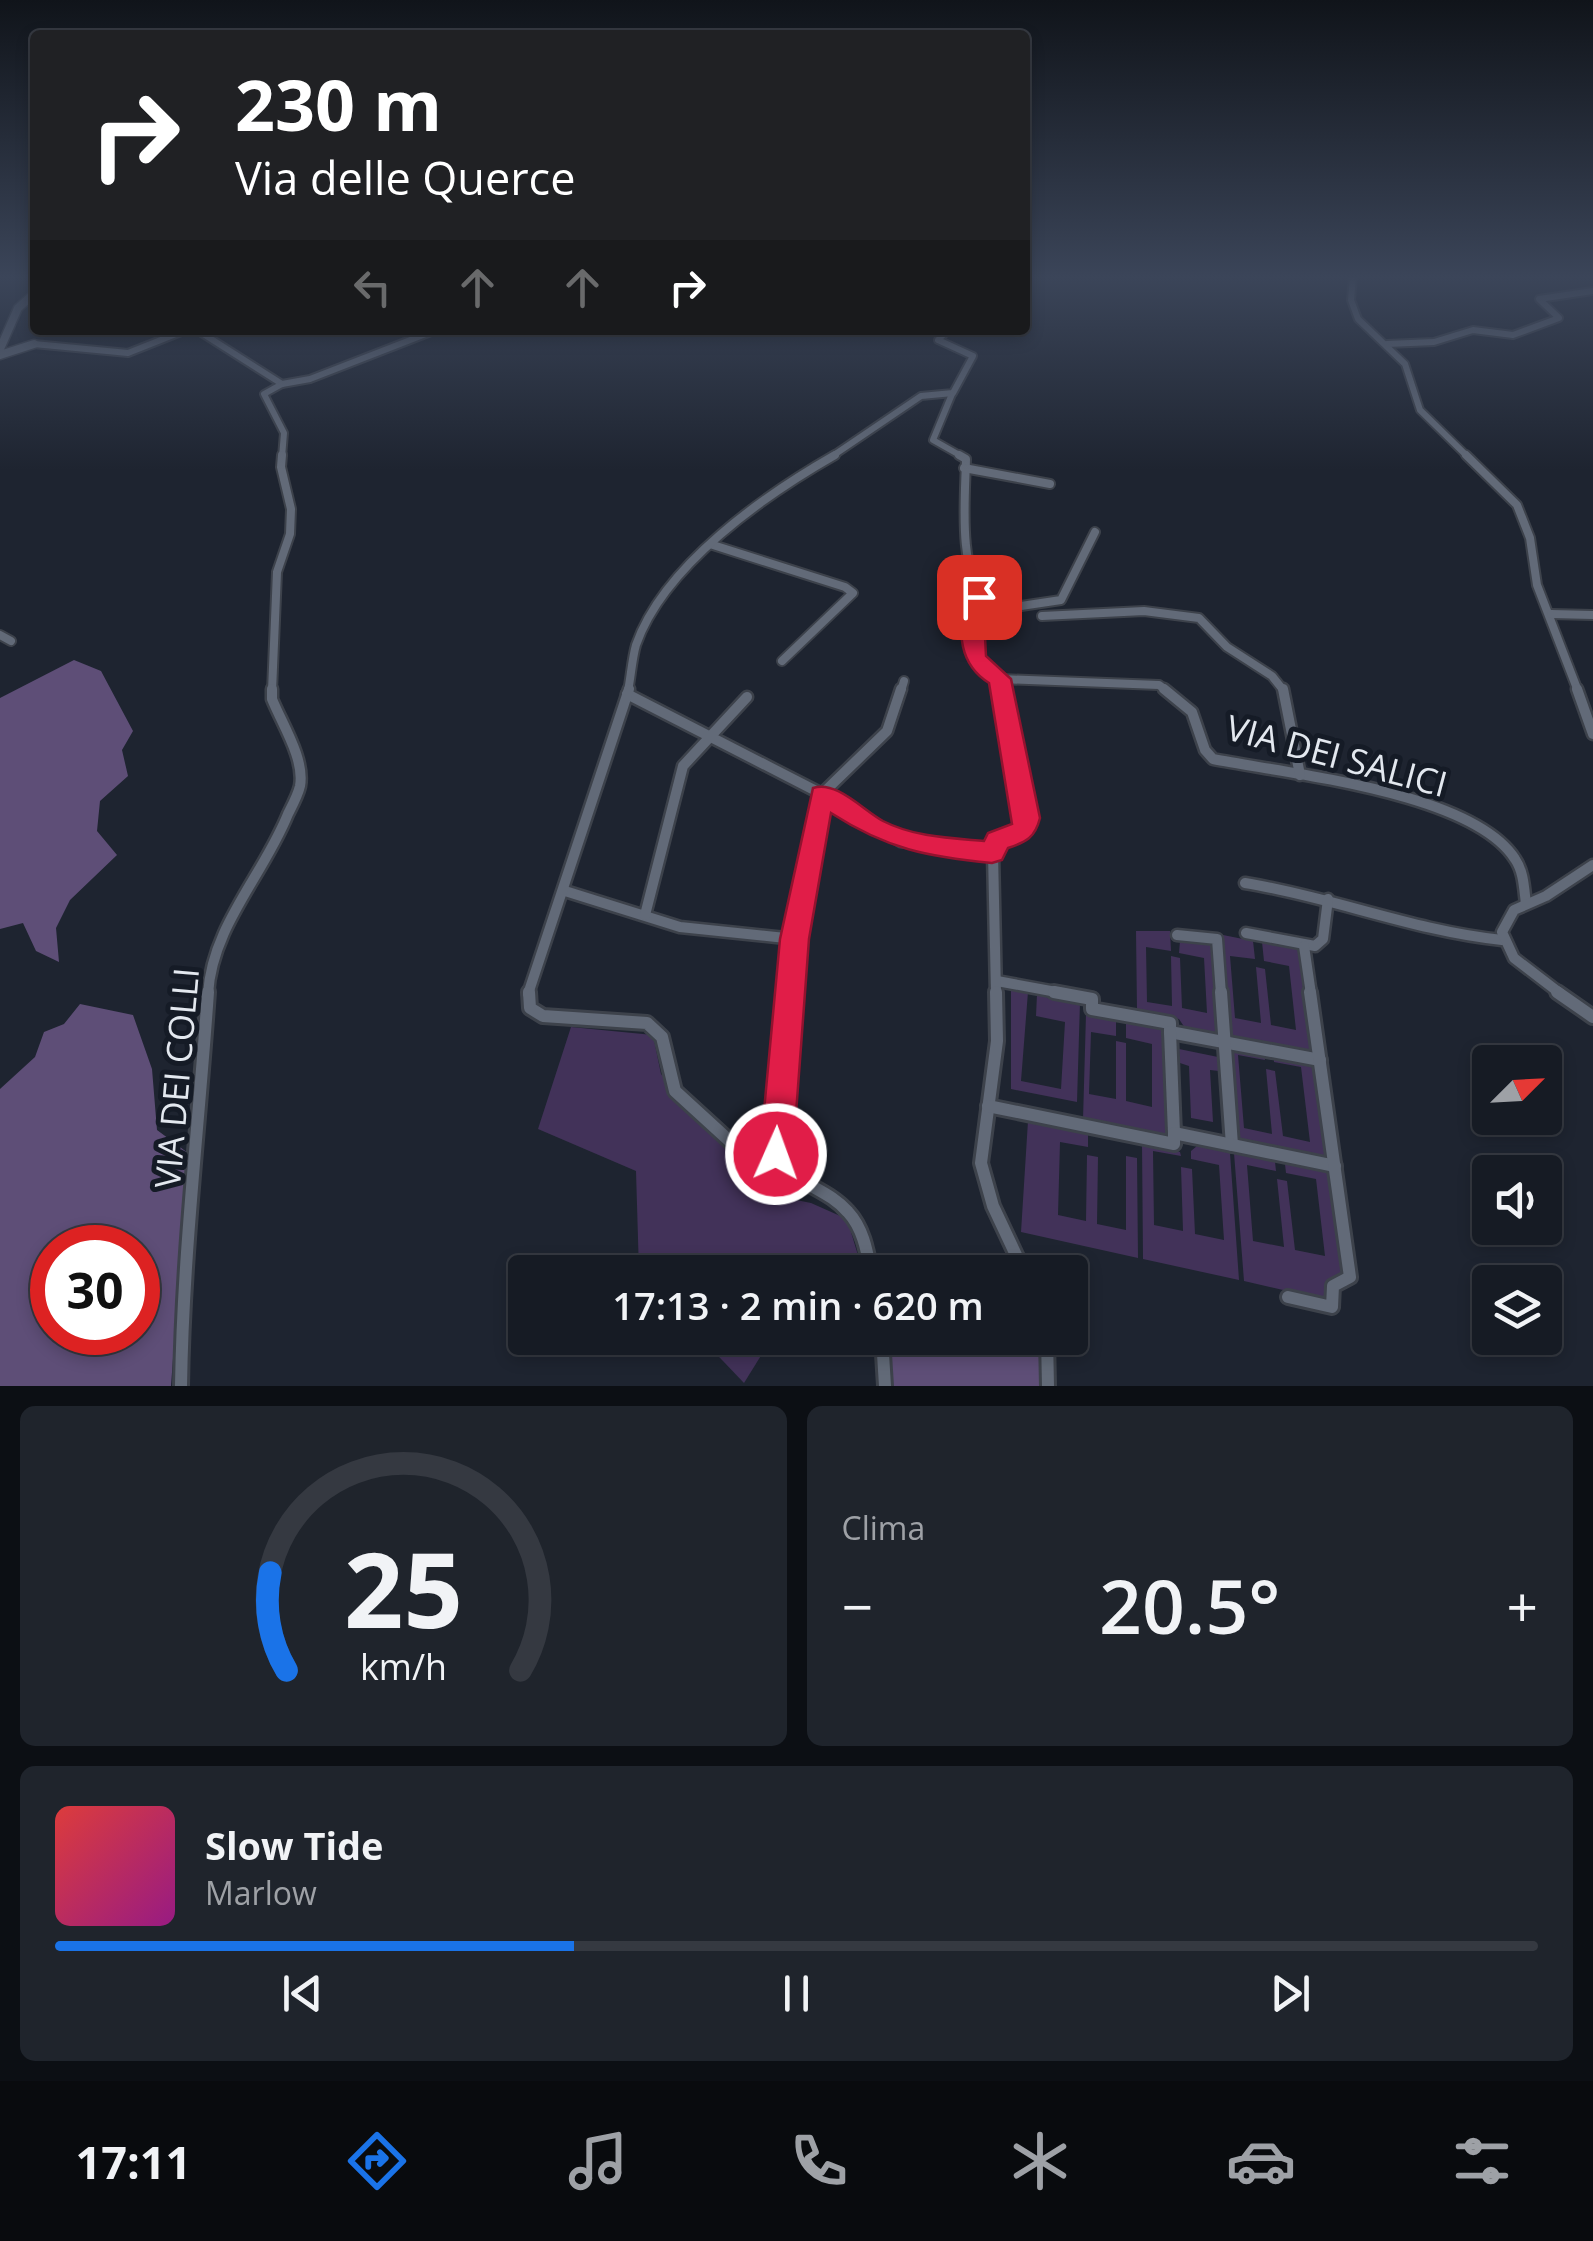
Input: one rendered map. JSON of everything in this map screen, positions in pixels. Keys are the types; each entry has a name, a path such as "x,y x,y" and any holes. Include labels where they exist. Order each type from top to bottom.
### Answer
{"main road":[{"path":"12,341 18,346"},
{"path":"0,351 34,344"}],"street":[{"path":"34,344 131,355 167,341"},
{"path":"213,341 282,384 306,380 408,341"},
{"path":"940,341 973,355 932,440 963,455 972,588 985,602 1026,606 1061,600 1095,532"},
{"path":"1383,341 1406,366 1420,410 1515,502 1530,538 1536,582 1552,614 1593,734"},
{"path":"1387,344 1435,341"},
{"name":"VIA DEI COLLI","path":"181,1386 182,1300 210,966 228,920 288,822 300,780 298,762 272,699 277,572 290,536 291,510 281,468 284,433 264,394 282,384"},
{"path":"781,1166 757,1166 675,1091 668,1077 663,1040 652,1026 633,1021 547,1018 530,1008 528,990 566,891 627,694 636,646 680,574 773,492 851,446 898,409 924,394 952,394"},
{"path":"964,468 1050,484"},
{"path":"713,545 846,587 853,594 782,661"},
{"path":"985,602 974,616 975,657 984,669 1000,679 1027,818 1023,830 998,841 992,853 997,1050 981,1144 983,1174 995,1212 1016,1255"},
{"path":"1042,616 1091,616 1116,611 1201,619 1222,643 1284,687 1300,775"},
{"path":"1552,614 1593,615"},
{"path":"0,636 11,640"},
{"name":"VIA DEI SALICI","path":"1000,679 1159,685 1174,694 1194,716 1210,757 1426,802 1452,812 1514,856 1522,875 1526,904"},
{"path":"867,1255 861,1234 847,1210 827,1194 795,1180 781,1166 775,1142 794,939 822,794 888,731 904,681"},
{"path":"627,694 822,794 900,840 992,853"},
{"path":"645,915 679,775 690,756 747,697"},
{"path":"1593,866 1507,916 1502,940 1518,963 1593,1016"},
{"path":"1245,882 1328,899 1437,932 1502,940"},
{"path":"566,891 718,934 794,939"},
{"path":"1246,933 1315,946 1322,939 1328,899"},
{"path":"1177,935 1217,939 1232,1145"},
{"path":"1288,1298 1332,1307 1331,1288 1350,1276 1304,946"},
{"path":"988,1106 1174,1144 1170,1023 1092,1008 1092,998 997,981"},
{"path":"1170,1032 1320,1060"},
{"path":"1174,1133 1334,1166"},
{"path":"883,1355 885,1386"},
{"path":"1047,1355 1048,1386"}],"shaded area":[{"path":"74,660 101,671 133,731 122,750 128,776 100,801 97,831 117,855 70,900 56,928 59,962 36,951 23,923 0,929 0,698"},
{"path":"1136,931 1170,931 1171,951 1146,947 1147,1002 1172,1006 1171,956 1180,958 1182,1008 1207,1013 1204,958 1179,953 1180,941 1212,944 1219,1035 1185,1028 1179,1019 1137,1011"},
{"path":"1223,935 1253,941 1255,959 1230,956 1235,1018 1261,1023 1256,967 1265,969 1271,1025 1296,1030 1289,966 1264,961 1262,942 1299,949 1313,1053 1231,1037"},
{"path":"1011,989 1028,992 1021,1081 1061,1089 1065,1022 1036,1016 1037,994 1080,1002 1077,1102 1011,1089"},
{"path":"80,1004 133,1015 152,1069 157,1130 188,1153 171,1386 0,1386 0,1089 35,1057 44,1032 64,1024"},
{"path":"1086,1014 1116,1019 1116,1036 1091,1032 1089,1094 1116,1099 1116,1041 1126,1043 1126,1101 1152,1107 1152,1044 1126,1038 1126,1021 1164,1028 1167,1137 1083,1120"},
{"path":"571,1027 653,1035 661,1074 767,1194 811,1203 847,1219 858,1255 638,1255 636,1171 538,1129"},
{"path":"1179,1049 1218,1057 1219,1071 1210,1070 1213,1122 1191,1118 1189,1066 1180,1063"},
{"path":"1232,1049 1264,1055 1265,1060 1238,1055 1244,1128 1272,1134 1266,1069 1275,1071 1283,1136 1310,1142 1301,1067 1274,1062 1274,1057 1315,1065 1327,1157 1239,1139"},
{"path":"1028,1121 1088,1133 1088,1147 1060,1142 1058,1215 1086,1221 1087,1155 1098,1157 1097,1224 1126,1230 1126,1156 1137,1158 1138,1258 1021,1232"},
{"path":"1142,1144 1180,1152 1181,1156 1153,1151 1154,1225 1183,1231 1181,1167 1192,1169 1195,1234 1224,1240 1219,1165 1191,1159 1191,1151 1197,1146 1230,1153 1239,1280 1143,1259"},
{"path":"1234,1153 1275,1162 1276,1171 1247,1165 1253,1241 1284,1247 1277,1179 1287,1181 1295,1250 1325,1256 1316,1179 1286,1173 1285,1164 1329,1173 1343,1273 1327,1284 1327,1300 1244,1281"},
{"path":"717,1355 761,1355 744,1383"},
{"path":"891,1355 1041,1355 1042,1386 893,1386"}],"route":[{"path":"776,1154 794,939 822,794 876,829 923,846 992,853 994,844 1024,828 1027,818 1000,679 979,665 975,657 974,616 985,602 979,597"}]}
